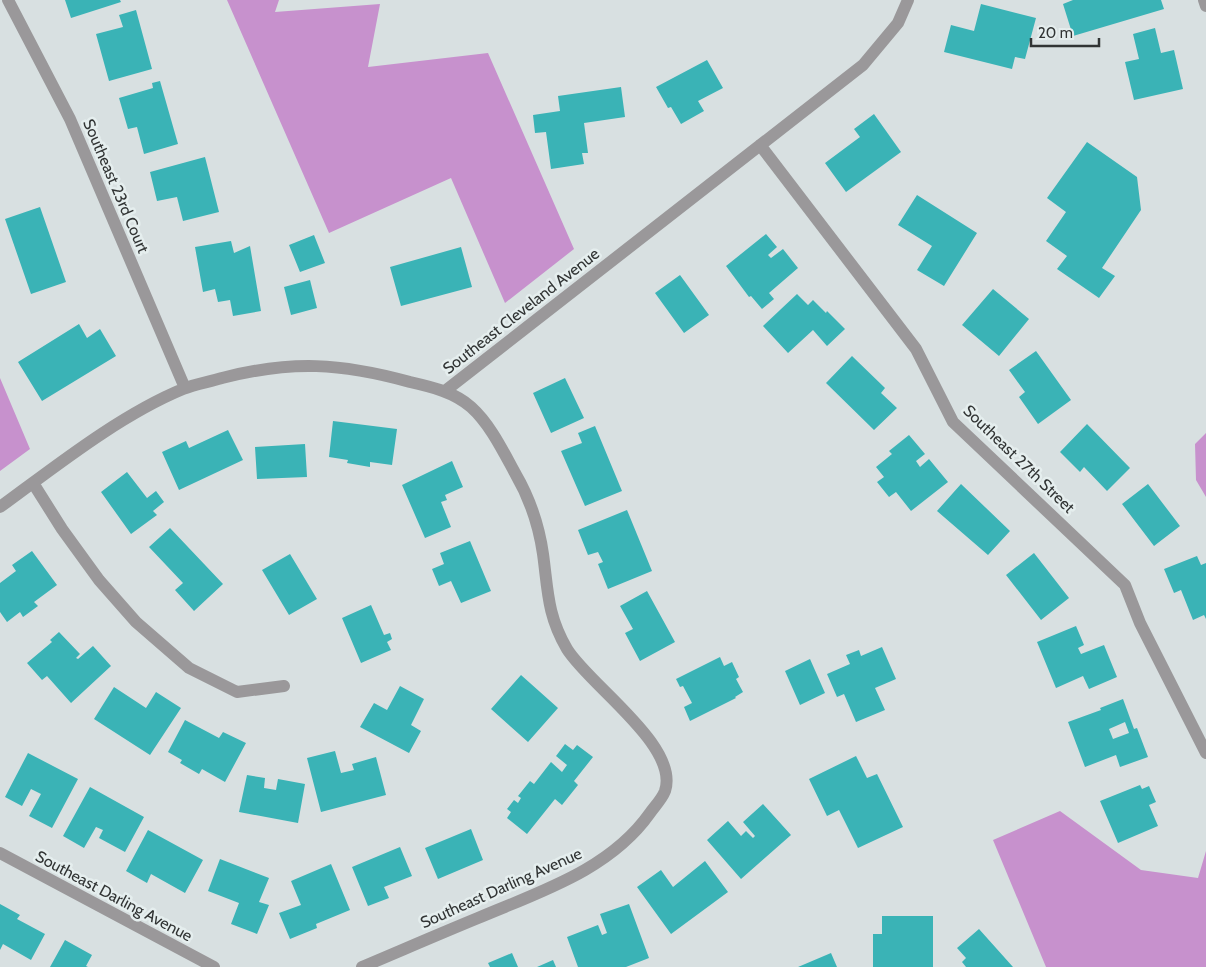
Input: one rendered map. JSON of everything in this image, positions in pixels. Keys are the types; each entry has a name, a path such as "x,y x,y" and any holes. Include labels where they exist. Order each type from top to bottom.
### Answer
{"street":[{"name":"Southeast 23rd Court","path":"8,0 70,119 185,388"},
{"name":"Southeast Cleveland Avenue","path":"0,507 126,418 185,388 252,370 302,364 352,368 376,372 445,391 863,65 898,23 908,0"},
{"path":"1204,0 1206,6"},
{"name":"Southeast 27th Street","path":"760,146 916,348 953,422 1125,585 1140,623 1206,753"},
{"name":"Southeast Darling Avenue","path":"362,967 580,874 625,842 643,823 664,793 666,783 665,768 654,744 570,653 556,629 548,604 543,551 528,499 516,475 488,428 471,407 445,391"},
{"path":"33,483 99,580 136,622 189,668 237,692 284,686"},
{"name":"Southeast Darling Avenue","path":"0,853 214,967"}],"shaded area":[{"path":"227,0 279,0 275,12 380,4 368,67 488,53 574,249 505,303 451,178 329,233"},
{"path":"0,378 30,449 0,471"},
{"path":"1206,433 1206,497 1196,480 1195,444"},
{"path":"1060,811 1141,870 1198,878 1206,851 1206,967 1046,967 993,840"}],"building":[{"path":"65,0 120,0 121,2 71,18"},
{"path":"1073,0 1161,0 1164,9 1073,36 1063,4"},
{"path":"981,4 1036,18 1025,59 1015,57 1012,69 944,52 951,25 974,31"},
{"path":"136,10 152,69 109,81 96,34 123,27 119,15"},
{"path":"1155,28 1161,53 1174,50 1183,89 1134,100 1125,62 1139,59 1133,34"},
{"path":"707,60 723,88 698,101 704,111 681,124 671,107 668,108 656,87"},
{"path":"160,81 178,144 144,154 137,127 128,129 119,98 153,88 152,83"},
{"path":"621,87 625,117 584,123 588,153 582,153 584,164 551,169 546,132 535,133 533,115 560,111 558,96"},
{"path":"874,114 901,152 846,192 825,163 860,137 854,129"},
{"path":"1087,142 1137,177 1141,210 1102,268 1115,276 1099,298 1057,269 1067,256 1046,241 1066,212 1047,198"},
{"path":"205,157 219,212 183,221 177,197 157,201 150,172"},
{"path":"917,195 977,233 944,286 917,270 932,246 898,225"},
{"path":"40,207 66,282 31,294 5,219"},
{"path":"766,234 777,247 768,255 771,258 783,249 798,268 769,293 774,299 762,309 751,296 749,297 726,266"},
{"path":"314,235 325,263 300,272 289,245"},
{"path":"231,241 234,253 250,246 261,311 233,316 230,300 218,302 215,289 203,292 195,247"},
{"path":"461,247 472,287 401,306 390,267"},
{"path":"680,275 709,315 684,333 655,293"},
{"path":"310,280 317,308 291,315 284,287"},
{"path":"993,289 1029,319 999,356 962,325"},
{"path":"797,294 808,305 813,300 845,329 827,346 813,330 788,353 763,326"},
{"path":"79,324 87,338 100,329 116,356 42,401 18,362"},
{"path":"1036,351 1071,400 1038,424 1019,397 1025,392 1009,370"},
{"path":"852,356 885,388 881,393 897,408 874,430 826,383"},
{"path":"565,378 584,418 551,433 533,393"},
{"path":"333,421 397,429 392,465 370,462 370,467 347,463 348,460 329,457"},
{"path":"1087,424 1130,468 1107,491 1084,467 1080,472 1060,452"},
{"path":"595,426 622,491 585,506 561,451 582,443 578,433"},
{"path":"228,430 243,460 179,490 162,452 186,441 189,448"},
{"path":"909,435 925,454 916,461 920,467 929,459 948,482 911,511 896,492 889,497 877,482 884,477 876,467 892,454 889,451"},
{"path":"305,444 307,477 257,479 255,447"},
{"path":"452,461 463,487 445,495 447,500 441,502 451,527 425,538 402,485"},
{"path":"127,472 147,498 156,491 164,502 153,511 157,515 131,534 101,492"},
{"path":"961,484 1010,531 988,555 937,511"},
{"path":"1148,484 1180,526 1154,546 1122,504"},
{"path":"627,510 652,571 608,589 598,564 603,562 598,552 588,555 578,530"},
{"path":"170,528 223,584 194,611 175,590 183,583 149,547"},
{"path":"470,541 491,591 461,603 451,581 439,586 432,569 444,564 440,553"},
{"path":"32,551 57,585 34,602 38,606 23,617 20,612 7,622 0,612 0,583 16,571 12,565"},
{"path":"1034,553 1069,598 1041,620 1006,575"},
{"path":"290,554 317,599 289,615 262,570"},
{"path":"1197,556 1201,565 1206,563 1206,619 1204,615 1193,620 1181,590 1174,593 1164,569"},
{"path":"647,591 675,642 640,661 625,633 633,629 620,606"},
{"path":"371,605 384,635 390,633 392,639 387,642 391,650 361,663 342,618"},
{"path":"1076,626 1084,645 1078,648 1081,654 1104,645 1117,677 1089,689 1083,676 1056,688 1037,642"},
{"path":"59,632 80,654 76,658 78,659 93,646 111,666 71,703 47,676 42,680 27,663 52,642 50,640"},
{"path":"882,647 896,679 875,688 885,710 856,722 844,694 837,697 827,674 850,664 846,655 859,650 861,656"},
{"path":"720,657 724,666 732,662 739,677 736,679 743,692 736,698 690,721 684,707 692,703 683,686 680,687 676,679"},
{"path":"810,659 825,693 800,705 785,671"},
{"path":"521,675 558,708 528,742 491,709"},
{"path":"400,686 424,699 411,725 421,731 409,753 360,727 374,703 387,710"},
{"path":"114,687 146,708 156,692 181,708 150,755 94,719"},
{"path":"1123,699 1134,729 1137,728 1148,757 1120,767 1116,755 1085,767 1068,722 1101,710 1100,708","holes":["1125,722 1129,733 1113,739 1109,729"]},
{"path":"185,720 219,738 223,732 246,743 225,782 202,769 199,774 180,763 182,760 168,752"},
{"path":"565,744 573,750 577,745 593,757 574,781 578,785 562,805 555,799 527,834 507,818 511,812 507,809 514,800 518,803 521,798 518,796 530,781 534,784 551,762 562,772 567,765 556,756"},
{"path":"335,751 341,773 354,770 352,764 376,757 386,795 321,812 307,758"},
{"path":"28,753 78,779 52,828 29,816 41,794 31,789 22,806 5,797"},
{"path":"856,756 867,778 877,774 903,827 858,848 839,810 827,816 809,779"},
{"path":"247,775 265,778 264,788 276,790 278,779 305,784 298,823 239,812"},
{"path":"1140,785 1142,789 1149,786 1156,802 1149,805 1158,826 1118,843 1100,801"},
{"path":"90,787 144,817 125,852 99,838 103,830 96,827 84,848 63,836"},
{"path":"763,804 791,835 741,879 707,840 728,821 741,836 746,831 753,838 755,836 743,822"},
{"path":"471,829 483,860 438,879 425,848"},
{"path":"148,830 203,860 185,893 151,874 147,883 126,871"},
{"path":"400,847 412,876 384,887 389,898 368,906 352,867"},
{"path":"220,859 269,878 259,902 269,905 257,934 231,924 239,903 208,891"},
{"path":"705,861 728,892 671,934 637,887 661,870 673,887"},
{"path":"331,864 350,910 316,924 317,928 290,939 279,913 301,905 291,881"},
{"path":"0,904 20,915 17,919 45,934 31,960 3,944 0,950"},
{"path":"629,904 649,958 626,967 578,967 567,937 598,925 602,935 607,933 600,914"},
{"path":"882,916 933,916 933,967 873,967 873,934 882,934"},
{"path":"979,929 1013,967 966,967 962,962 966,958 957,948"},
{"path":"65,940 92,955 86,966 88,967 50,967"},
{"path":"512,953 518,967 490,967 488,963"},
{"path":"831,953 837,967 798,967"},
{"path":"553,960 556,967 537,967"}]}
